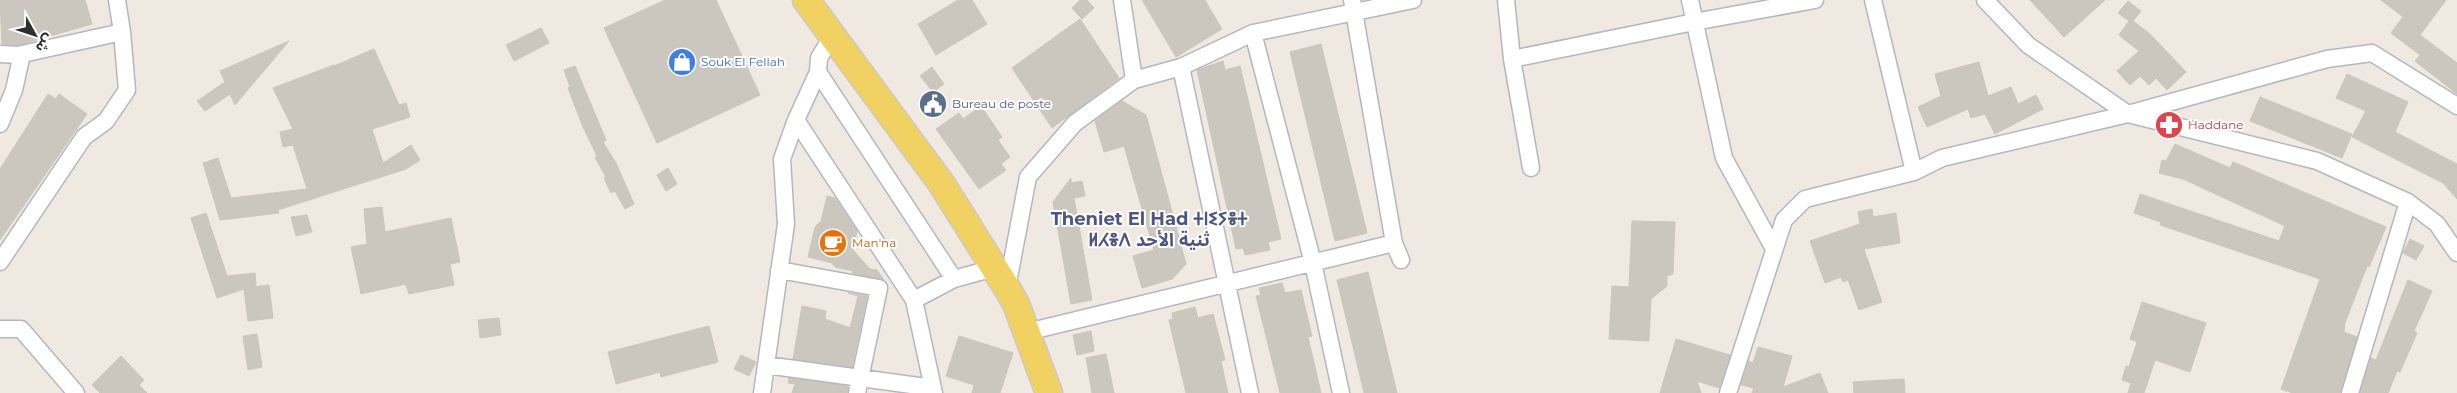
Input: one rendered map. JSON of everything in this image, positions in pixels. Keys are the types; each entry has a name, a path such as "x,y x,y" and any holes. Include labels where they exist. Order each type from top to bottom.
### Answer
{"main road":[{"path":"806,0 941,183 1000,278 1016,304 1049,393"}],"street":[{"path":"0,262 84,137 106,121 126,90 122,32 117,0"},
{"path":"1122,0 1134,80"},
{"path":"914,300 954,279 1000,278 1028,177 1075,123 1134,80 1181,67 1254,33 1352,6 1412,0"},
{"path":"1506,0 1512,59 1531,168"},
{"path":"1690,0 1724,158 1774,249"},
{"path":"1512,59 1694,22 1815,0"},
{"path":"1873,0 1914,172"},
{"path":"1985,0 2028,45 2128,114 2317,161 2408,202 2438,224 2457,253"},
{"path":"1352,6 1394,243 1401,260"},
{"path":"0,54 22,54 122,32"},
{"path":"1254,33 1313,263 1341,393"},
{"path":"762,393 786,224 782,159 796,120 818,72 819,58 833,35"},
{"path":"1728,393 1784,220 1806,198 1914,172 1942,158 2128,114 2327,59 2372,53 2457,106"},
{"path":"0,124 14,90 22,54"},
{"path":"1181,67 1250,393"},
{"path":"818,72 954,279"},
{"path":"766,365 859,385 933,391 914,300 796,120"},
{"path":"2350,393 2408,202"},
{"path":"1027,332 1394,243"},
{"path":"779,270 879,288 859,385"},
{"path":"0,329 21,329 76,393"}],"building":[{"path":"0,0 85,0 92,24 19,45 2,44"},
{"name":"Souk El Fellah","path":"665,0 716,0 760,95 657,143 604,28"},
{"path":"958,0 972,0 987,24 936,55 918,24"},
{"path":"1080,0 1087,0 1094,8 1082,19 1072,8"},
{"path":"1142,0 1205,0 1222,29 1176,57"},
{"path":"2030,0 2105,0 2064,37"},
{"path":"2381,0 2446,0 2420,35 2457,63 2457,94 2415,61 2420,55 2391,33 2403,17"},
{"path":"2128,1 2141,11 2133,21 2150,34 2186,72 2167,90 2156,78 2149,85 2140,76 2130,85 2117,71 2139,51 2119,35 2129,21 2118,13"},
{"path":"1080,19 1119,78 1052,128 1012,68"},
{"path":"541,28 549,43 514,61 506,45"},
{"path":"289,41 235,105 230,94 205,111 197,101 225,82 220,71"},
{"path":"1321,44 1367,233 1335,241 1290,52"},
{"path":"374,49 399,105 406,103 410,117 372,129 383,163 411,145 420,160 406,169 278,210 279,213 220,220 203,163 218,158 231,198 307,189 293,145 283,147 280,132 293,129 273,88"},
{"path":"1223,61 1225,70 1240,66 1281,239 1268,242 1270,250 1245,255 1243,248 1236,249 1197,70"},
{"path":"1979,62 1988,96 2011,87 2018,104 2036,95 2043,109 1995,134 1985,114 1971,118 1968,109 1927,127 1918,107 1941,96 1935,74"},
{"path":"575,66 606,140 603,142 616,163 634,204 625,209 615,191 611,193 568,88 570,87 564,70"},
{"path":"932,67 944,84 933,92 920,76"},
{"path":"2347,74 2408,102 2395,132 2457,164 2457,199 2443,183 2352,137 2366,111 2336,98"},
{"path":"48,94 56,99 59,94 87,114 0,240 0,169"},
{"path":"2260,97 2352,134 2342,158 2250,121"},
{"path":"1122,101 1146,115 1186,264 1172,279 1142,288 1133,256 1154,250 1124,146 1104,152 1095,121"},
{"path":"981,106 1002,137 998,140 1010,157 1001,164 1006,170 979,189 936,129 959,113 963,119"},
{"path":"2175,144 2230,168 2233,162 2386,227 2369,267 2367,266 2345,323 2344,332 2357,337 2340,393 2293,393 2281,389 2320,279 2160,225 2161,222 2134,213 2140,194 2279,241 2285,226 2183,179 2159,173 2162,160 2166,161"},
{"path":"668,168 677,184 666,191 657,175"},
{"path":"1071,178 1071,183 1082,181 1085,196 1074,198 1092,300 1071,304 1053,202"},
{"name":"Man'na","path":"827,196 835,198 857,231 853,250 870,269 877,270 884,280 852,273 853,271 835,267 832,263 808,257 815,227 821,221"},
{"path":"382,207 385,232 451,218 460,262 450,264 454,285 409,294 406,284 361,294 351,247 367,244 364,209"},
{"path":"1872,209 1873,217 1896,213 1900,243 1864,249 1882,302 1859,310 1848,280 1843,282 1841,277 1825,283 1810,241 1860,224 1858,212"},
{"path":"206,213 227,276 255,273 256,285 252,287 269,285 273,318 248,321 244,289 217,298 191,218"},
{"path":"307,215 312,232 296,236 291,217"},
{"path":"1632,221 1675,222 1673,274 1667,276 1667,286 1651,299 1649,341 1609,339 1612,286 1629,287"},
{"path":"2410,239 2424,246 2416,260 2403,253"},
{"path":"1368,272 1397,393 1364,393 1337,280"},
{"path":"2408,280 2432,291 2414,331 2417,333 2400,372 2397,371 2388,393 2360,393 2371,358 2376,360"},
{"path":"1282,283 1285,293 1301,290 1312,336 1308,337 1321,393 1280,393 1256,296 1261,295 1259,288"},
{"path":"848,293 867,296 852,367 793,359 802,306 826,311 825,319 850,328 858,296"},
{"path":"2142,302 2206,323 2190,372 2155,360 2144,393 2128,393 2131,383 2122,380 2126,366 2129,367 2137,342 2130,339"},
{"path":"1195,307 1198,318 1213,314 1225,360 1221,361 1228,393 1186,393 1169,320 1173,319 1172,313"},
{"path":"499,318 501,335 480,338 478,320"},
{"path":"709,326 718,362 661,377 660,372 616,384 608,352"},
{"path":"1091,331 1094,351 1077,355 1073,335"},
{"path":"257,334 262,367 248,370 243,336"},
{"path":"959,336 1013,353 1000,393 972,393 974,385 946,376"},
{"path":"1676,339 1730,355 1719,388 1697,381 1701,393 1660,393"},
{"path":"1758,347 1792,356 1783,387 1820,373 1828,393 1752,393 1754,388 1741,385 1749,361 1753,363"},
{"path":"1106,354 1114,393 1092,393 1086,358"},
{"path":"741,355 756,362 749,376 734,369"},
{"path":"121,356 144,380 139,385 147,393 100,393 92,385"},
{"path":"789,378 848,386 847,393 792,393 795,384 788,383"},
{"path":"1904,379 1905,393 1854,393 1853,382"}],"place":[{"name":"Souk El Fellah","path":"682,62"},
{"name":"Bureau de poste","path":"933,104"},
{"name":"Haddane","path":"2169,125"},
{"name":"Man'na","path":"833,243"}],"district":[{"name":"Theniet El Had ⵜⵏⵉⵢⴻⵜ ⵍⵃⴻⴷ ثنية الأحد","path":"1149,229"}]}
